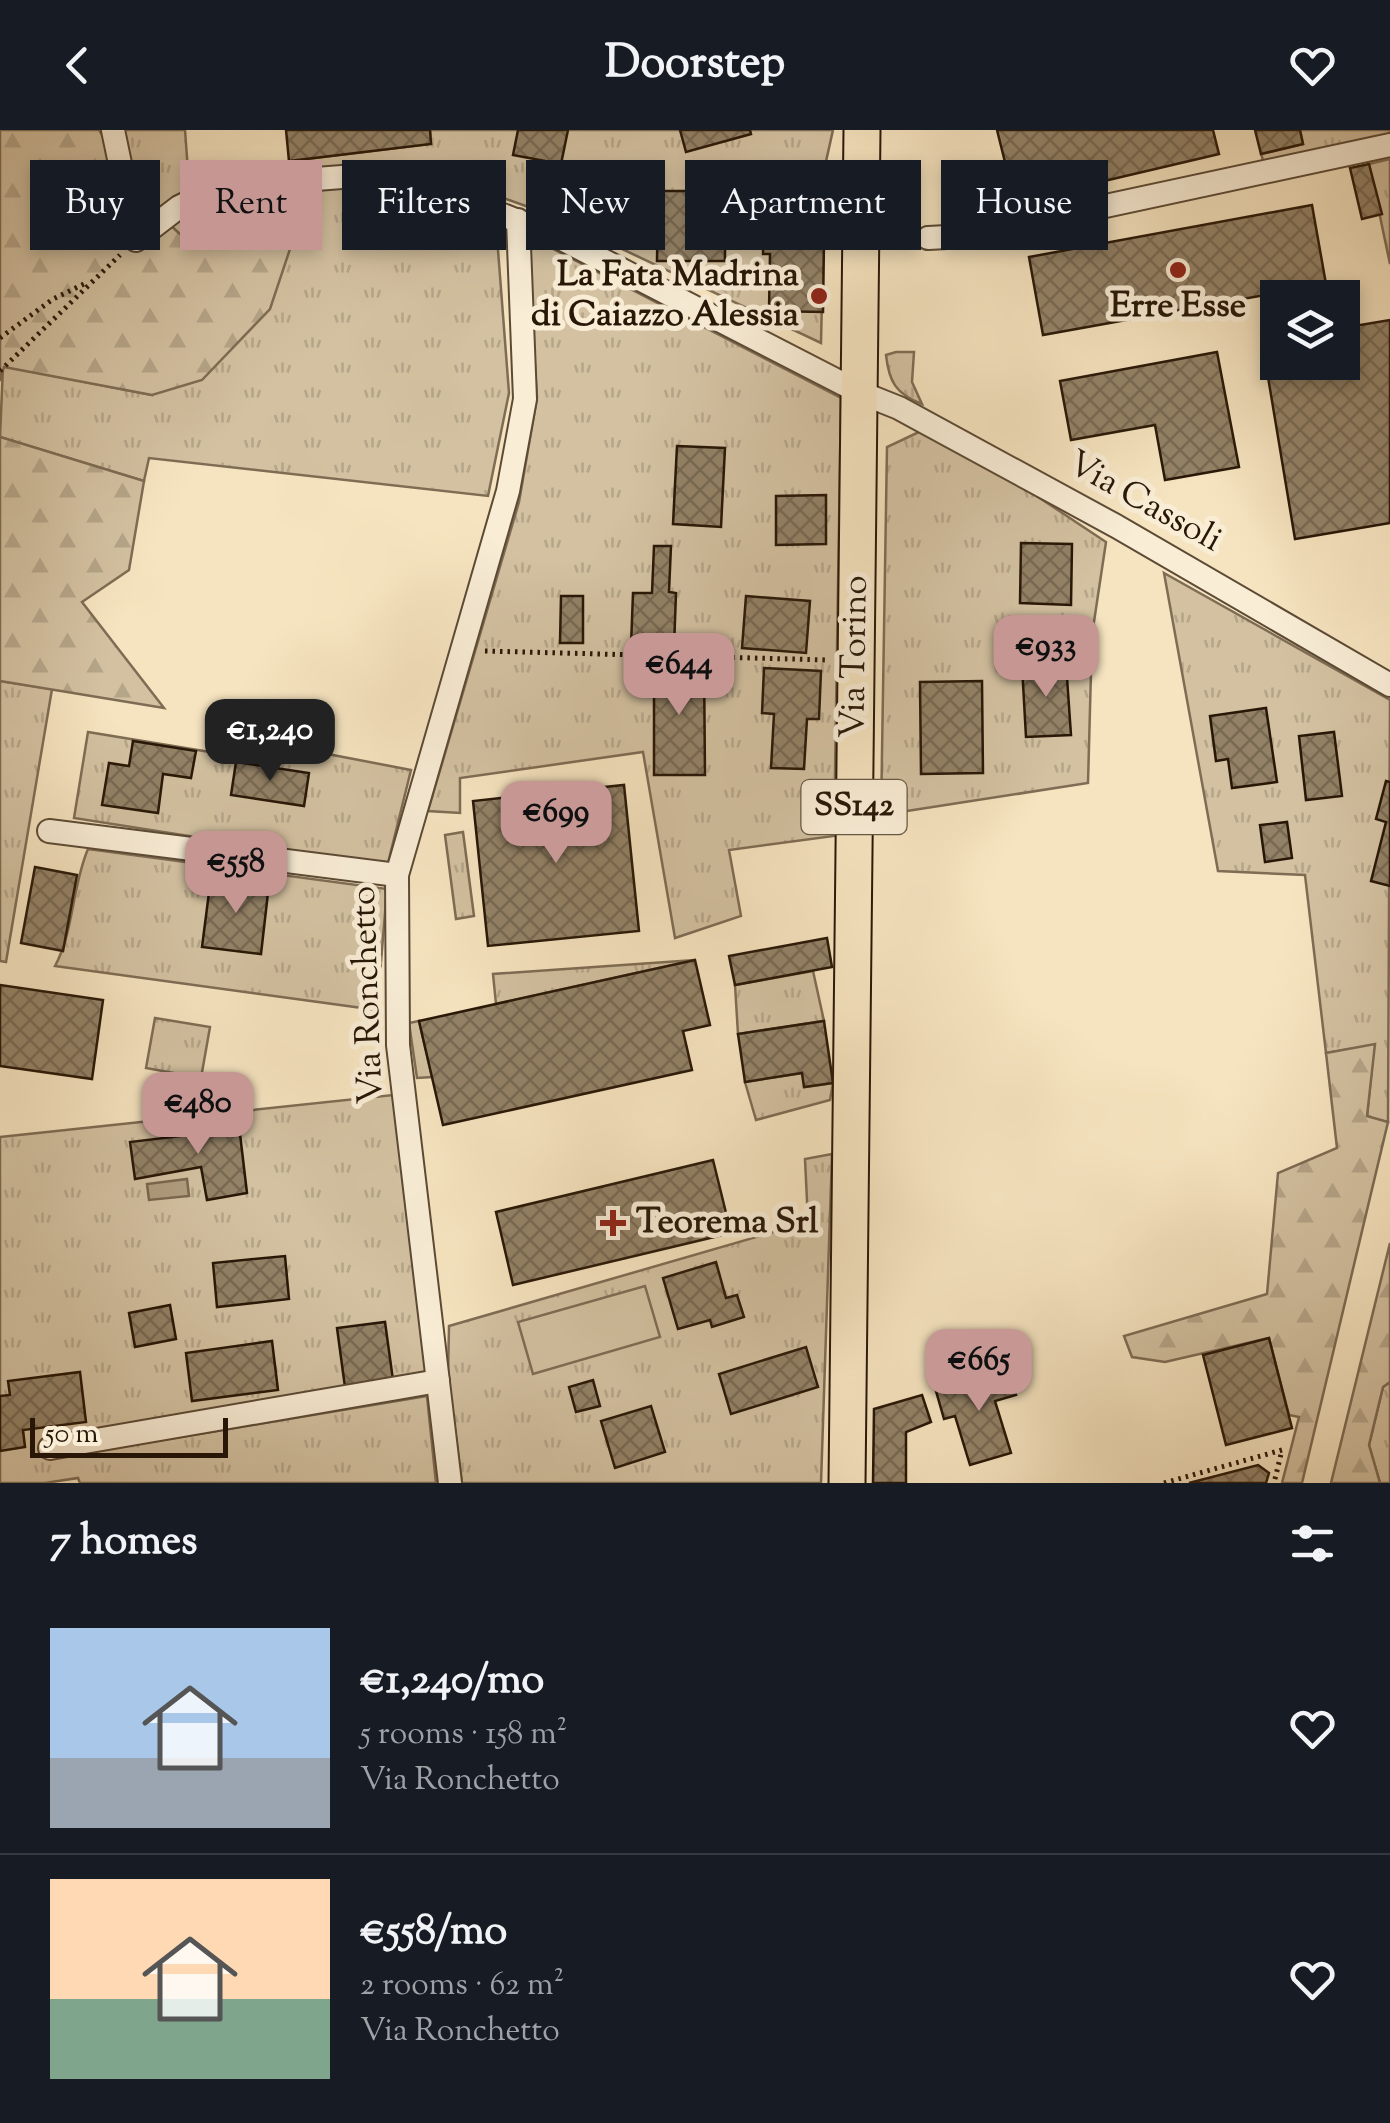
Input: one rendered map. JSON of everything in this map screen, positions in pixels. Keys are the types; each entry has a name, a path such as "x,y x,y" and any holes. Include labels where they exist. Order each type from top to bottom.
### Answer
{"main road":[{"name":"Via Torino","path":"846,1483 862,130"}],"street":[{"path":"113,130 119,160"},
{"path":"928,238 966,236 1390,146"},
{"name":"Via Cassoli","path":"160,222 236,179 277,182 368,175 435,188 518,220 859,392 899,408 1116,526 1390,685"},
{"name":"Via Ronchetto","path":"450,1483 398,1045 398,875 508,492 525,399 518,220"},
{"path":"49,830 398,875"},
{"path":"50,1448 438,1380"}],"path":[{"path":"0,371 125,250"},
{"path":"0,338 53,298 91,280"},
{"path":"462,650 856,661"},
{"path":"1164,1483 1282,1450 1274,1483"}],"green space":[{"path":"0,130 99,130 118,160 30,160 30,250 160,250 160,216 180,234 180,250 290,250 270,309 202,380 152,395 4,367 0,381"},
{"path":"99,130 185,130 187,160 180,160 180,234 160,216 160,160 118,160"},
{"path":"430,130 833,130 826,160 685,160 685,250 823,250 821,343 624,250 665,250 665,160 526,160 526,206 506,199 506,160 342,160 342,172 322,172 322,160 297,160 431,144"},
{"path":"1300,130 1390,130 1390,138 1265,166 1261,154 1303,144"},
{"path":"1390,159 1390,264 1369,164"},
{"path":"342,187 342,250 498,250 509,393 488,496 149,458 144,481 0,437 3,366 152,395 182,250 322,250 322,188"},
{"path":"529,250 555,250 841,398 834,836 729,850 741,916 675,938 643,752 460,778 460,813 428,811 519,502 537,398"},
{"path":"914,352 912,382 922,404 906,396 892,380 886,355"},
{"path":"919,432 1002,473 1106,542 1092,635 1088,783 881,815 887,447"},
{"path":"0,437 144,481 129,570 82,602 164,708 0,681"},
{"path":"1164,573 1390,700 1388,1122 1367,1117 1374,1045 1326,1053 1305,875 1218,871"},
{"path":"0,681 52,689 6,962 0,961"},
{"path":"88,732 210,752 213,732 411,770 387,867 74,818"},
{"path":"463,832 474,916 456,919 445,835"},
{"path":"88,849 387,889 377,1010 55,966"},
{"path":"695,960 496,1004 493,974"},
{"path":"813,971 824,1021 738,1034 735,985"},
{"path":"155,1018 210,1027 201,1078 146,1068"},
{"path":"419,1021 432,1077 417,1078 409,1023"},
{"path":"1375,1044 1367,1116 1388,1122 1302,1483 1282,1483 1299,1417 1289,1415 1269,1338 1165,1362 1132,1357 1124,1336 1267,1294 1278,1173 1337,1148 1326,1053"},
{"path":"802,1073 805,1087 833,1083 830,1100 756,1120 745,1082"},
{"path":"393,1095 426,1374 72,1455 427,1396 436,1483 80,1483 78,1478 0,1483 0,1137"},
{"path":"832,1154 821,1483 462,1483 448,1377 449,1326 808,1222 805,1159"},
{"path":"1390,1243 1390,1382 1383,1387 1369,1445 1380,1483 1331,1483"},
{"path":"645,1286 660,1337 533,1374 518,1322"},
{"path":"1390,1382 1390,1483 1380,1483 1369,1445 1383,1387"}],"shaded area":[{"path":"187,1179 189,1196 149,1200 147,1184"}],"building":[{"path":"286,130 430,130 431,144 289,160"},
{"path":"518,130 568,130 562,160 513,155"},
{"path":"680,130 750,130 751,134 686,152"},
{"path":"997,130 1213,130 1219,154 1108,180 1108,160 1004,160"},
{"path":"1255,130 1300,130 1303,144 1261,154"},
{"path":"1369,164 1382,214 1362,219 1350,168"},
{"path":"665,191 685,191 685,250 725,250 725,261 657,261 657,250 665,250"},
{"name":"Erre Esse","path":"1312,205 1325,280 1260,280 1260,296 1043,335 1029,257 1067,250 1108,250 1108,242"},
{"path":"763,250 824,250 823,312 769,311 770,254 763,254"},
{"path":"1390,320 1390,523 1295,539 1268,380 1360,380 1360,325"},
{"path":"1217,352 1239,467 1165,480 1155,425 1071,440 1060,381"},
{"path":"677,446 725,448 721,527 673,524"},
{"path":"826,495 826,544 776,545 776,496"},
{"path":"1021,543 1072,544 1071,605 1020,603"},
{"path":"654,546 671,546 669,592 676,593 674,648 631,646 633,593 652,593"},
{"path":"561,596 583,596 583,643 560,643"},
{"path":"746,596 810,601 806,653 742,648"},
{"path":"704,661 705,775 654,775 654,662"},
{"path":"1066,663 1071,735 1026,737 1022,666"},
{"path":"764,668 821,671 819,719 807,719 804,769 771,768 774,714 762,713"},
{"path":"982,681 983,773 921,774 920,682"},
{"path":"1266,708 1277,782 1232,788 1228,759 1216,761 1210,716"},
{"path":"1334,732 1342,796 1306,800 1299,736"},
{"path":"133,741 196,751 191,778 163,774 158,813 102,805 109,763 129,766"},
{"path":"236,762 309,773 304,806 231,795"},
{"path":"1386,781 1390,782 1390,886 1371,881 1386,822 1376,819"},
{"path":"624,785 639,931 488,946 473,801"},
{"path":"1287,822 1292,858 1265,862 1260,825"},
{"path":"35,867 77,875 63,951 21,943"},
{"path":"211,877 269,884 261,954 202,947"},
{"path":"827,938 832,967 735,985 729,956"},
{"path":"695,960 710,1025 683,1031 692,1070 443,1125 419,1021"},
{"path":"0,985 103,1000 92,1079 0,1066"},
{"path":"824,1021 833,1083 804,1087 802,1073 745,1082 738,1034"},
{"path":"238,1117 247,1193 207,1200 201,1167 135,1179 130,1142 197,1134 195,1122"},
{"name":"Teorema Srl","path":"713,1160 731,1233 513,1285 496,1212"},
{"path":"285,1256 289,1299 217,1307 213,1263"},
{"path":"716,1262 726,1298 737,1295 744,1317 712,1327 710,1320 678,1329 663,1278"},
{"path":"170,1305 176,1339 135,1347 129,1313"},
{"path":"385,1322 393,1380 345,1387 337,1328"},
{"path":"1269,1338 1292,1428 1226,1445 1203,1355"},
{"path":"272,1341 278,1390 192,1401 186,1353"},
{"path":"806,1347 818,1387 731,1414 719,1374"},
{"path":"1009,1369 1016,1395 995,1401 1011,1453 970,1465 955,1416 944,1419 936,1391"},
{"path":"80,1372 86,1422 23,1430 25,1447 0,1451 0,1396 10,1395 8,1381"},
{"path":"593,1380 600,1406 576,1412 569,1387"},
{"path":"922,1395 931,1422 906,1432 906,1483 873,1483 874,1409"},
{"path":"651,1406 665,1452 615,1468 601,1421"},
{"path":"1258,1465 1269,1473 1266,1483 1189,1483"}],"place":[{"name":"Erre Esse","path":"1178,270"},
{"name":"La Fata Madrina di Caiazzo Alessia","path":"819,296"},
{"name":"Teorema Srl","path":"613,1223"}]}
